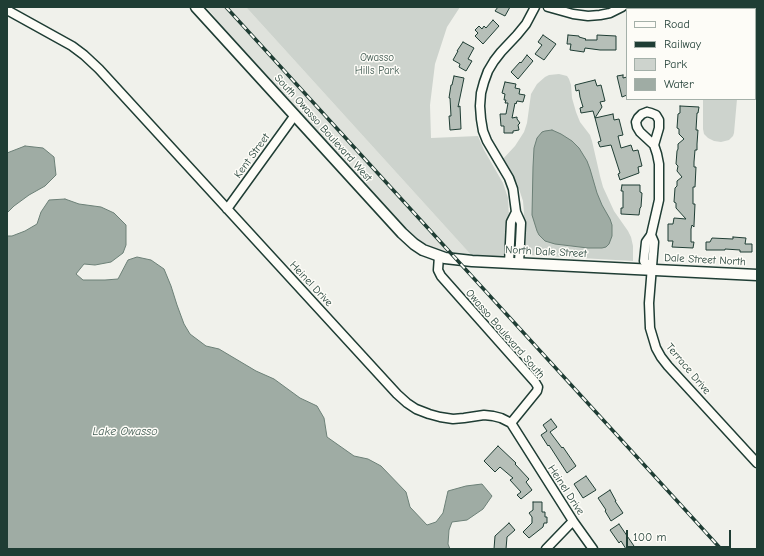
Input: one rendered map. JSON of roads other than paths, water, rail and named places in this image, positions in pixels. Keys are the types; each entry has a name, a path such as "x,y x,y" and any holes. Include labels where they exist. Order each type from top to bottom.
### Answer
{"street":[{"name":"South Owasso Boulevard West","path":"196,7 407,238 423,250 439,256"},
{"path":"514,263 521,223 516,212 513,189 509,178 487,142 483,131 480,100 484,82 494,61 526,24 536,7"},
{"path":"548,7 573,14 588,16 610,13 622,7"},
{"name":"Heinel Drive","path":"7,10 72,46 99,69 397,394 407,403 416,409 440,417 453,419 484,415 501,418 511,424 573,521 593,549"},
{"name":"Kent Street","path":"227,209 295,115"},
{"path":"651,270 644,261 646,242 650,235 659,200 658,161 654,145"},
{"name":"North Dale Street","path":"439,256 459,260 651,270"},
{"name":"Owasso Boulevard South","path":"439,256 438,270 441,276 538,387 537,391 511,424"},
{"name":"Dale Street North","path":"651,270 757,274"},
{"name":"Terrace Drive","path":"651,270 649,303 650,328 656,348 668,366 757,463"},
{"path":"546,549 573,521"}],"water":[{"path":"552,130 572,141 579,148 587,161 597,193 612,225 612,236 606,247 588,248 555,244 545,241 537,231 532,215 534,148 537,138 542,132"},
{"path":"25,146 43,148 54,157 56,175 45,186 29,195 7,213 7,153"},
{"name":"Lake Owasso","path":"65,199 79,204 101,207 114,213 126,225 126,245 123,253 111,262 95,265 84,264 76,274 83,280 118,279 128,260 137,257 151,260 164,269 184,324 190,334 206,346 219,349 256,371 274,379 300,398 317,406 324,418 327,437 354,456 368,459 381,466 406,492 410,507 427,525 436,522 443,513 448,491 466,486 482,484 492,496 483,509 467,520 452,522 449,530 448,544 450,549 7,549 7,236 12,236 25,231 37,224 41,212 49,200"}],"railway":[{"path":"226,7 721,549"}],"park label":[{"name":"Owasso Hills Park","path":"377,64"}]}
